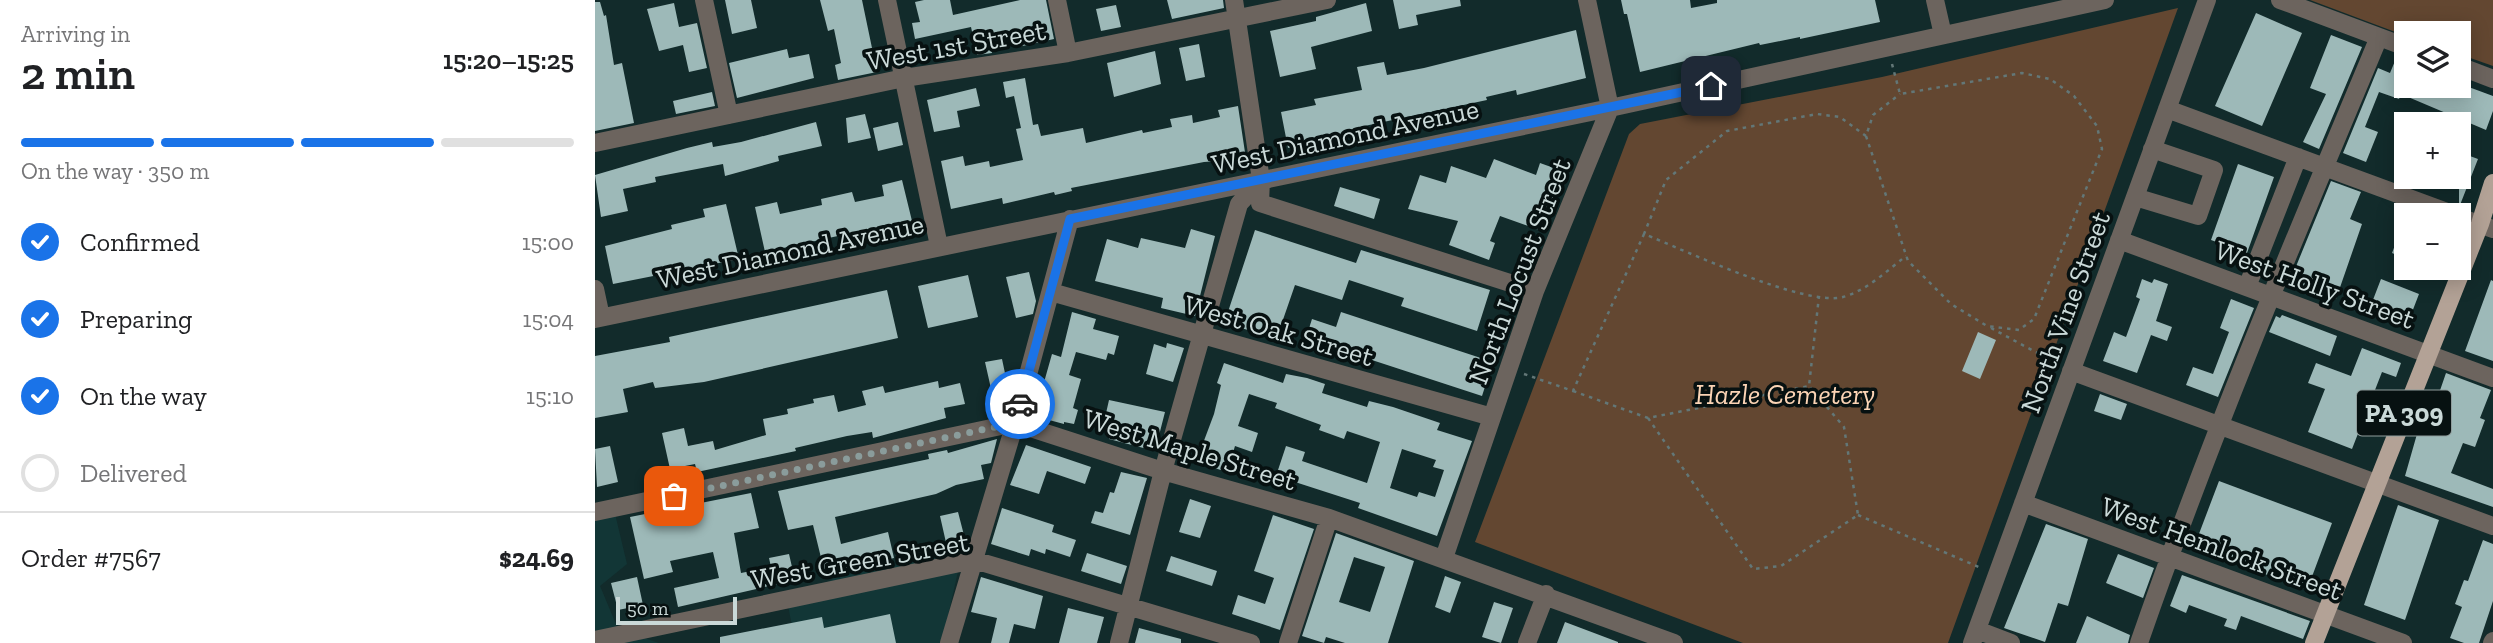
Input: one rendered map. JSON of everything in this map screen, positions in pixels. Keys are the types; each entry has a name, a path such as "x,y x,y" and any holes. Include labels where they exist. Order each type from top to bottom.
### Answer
{"main road":[{"name":"PA 309","path":"2314,643 2427,354 2486,227 2493,183"}],"street":[{"path":"704,0 729,115"},
{"path":"887,0 939,246"},
{"path":"1057,0 1068,52"},
{"path":"1234,0 1261,180 1260,203 1535,290"},
{"name":"West 1st Street","path":"595,143 904,78 1068,52 1327,0"},
{"path":"1587,0 1610,108"},
{"path":"1935,0 1943,35"},
{"name":"West Diamond Avenue","path":"598,318 1610,108 2105,0"},
{"name":"North Vine Street","path":"1974,637 2207,0"},
{"path":"2280,0 2394,43"},
{"path":"2139,643 2169,556 2271,296 2379,37"},
{"path":"2471,71 2493,79"},
{"name":"North Locust Street","path":"1444,558 1535,290 1610,108"},
{"path":"2167,109 2422,203"},
{"path":"2135,197 2198,216 2214,170 2152,149"},
{"path":"2247,287 2298,157"},
{"path":"1119,643 1163,471 1239,204 1261,180"},
{"path":"949,643 1014,423 1070,219"},
{"name":"West Holly Street","path":"2119,240 2493,378"},
{"path":"595,289 598,318"},
{"name":"West Oak Street","path":"1051,292 1492,417"},
{"path":"2071,370 2493,526"},
{"name":"West Maple Street","path":"595,512 1014,423 1163,471 1329,518 1546,594 1674,643"},
{"name":"West Hemlock Street","path":"2023,503 2403,643"},
{"path":"1288,643 1329,518"},
{"name":"West Green Street","path":"595,640 655,634 974,560 1129,604 1251,643"},
{"path":"1527,643 1546,594"},
{"path":"1974,637 2011,643"}],"path":[{"path":"1888,47 1900,94"},
{"path":"1866,136 1873,115 1900,94 2022,73 2050,79 2074,96 2097,126 2102,149 2034,319 2019,330 1987,326"},
{"path":"1573,391 1666,180 1727,131 1817,114 1840,117 1866,136 1906,256 1951,304 2071,370"},
{"path":"1644,234 1802,295 1842,297 1874,280 1906,256"},
{"path":"1819,296 1809,386 1844,427 1859,515"},
{"path":"1508,369 1648,418 1809,386"},
{"path":"1648,418 1753,569 1781,566 1859,515"},
{"path":"1859,515 1997,575"}],"shaded area":[{"path":"612,501 627,564 600,586 618,629 659,643 595,643 595,504"},
{"path":"962,553 942,643 795,643 788,605 836,577"}],"green space":[{"path":"2310,0 2493,0 2493,66 2471,58 2471,21 2394,21 2394,32"},
{"name":"Hazle Cemetery","path":"2178,8 1948,643 1743,643 1475,542 1629,134 1640,124 1882,77"}],"building":[{"path":"725,0 751,0 757,28 732,34"},
{"path":"820,0 862,0 877,72 838,80 835,65 841,63 834,29 828,31"},
{"path":"950,0 953,15 1020,0 1046,0 1054,39 1018,47 1015,36 990,41 992,53 977,55 971,27 915,39 912,23 920,22 915,2"},
{"path":"1167,0 1223,0 1224,8 1172,19"},
{"path":"1393,0 1460,0 1461,6 1416,15 1418,25 1399,29"},
{"path":"1621,0 1690,0 1691,8 1717,3 1717,0 1875,0 1880,22 1800,39 1759,43 1640,72 1627,14 1624,14"},
{"path":"595,2 600,2 604,16 606,15 614,65 622,63 634,123 595,131"},
{"path":"674,3 679,27 697,23 707,68 689,72 683,45 659,51 647,9"},
{"path":"1366,3 1372,31 1311,47 1316,69 1280,77 1270,31 1316,21 1316,17"},
{"path":"1116,5 1121,27 1101,31 1096,9"},
{"path":"2256,13 2302,33 2262,126 2215,106"},
{"path":"1576,30 1586,78 1517,95 1516,90 1486,97 1487,100 1355,128 1355,132 1288,148 1281,112 1316,105 1314,99 1362,90 1357,67 1384,62 1387,75"},
{"path":"2331,35 2362,47 2319,149 2303,142 2326,94 2310,88"},
{"path":"1199,44 1205,77 1186,81 1179,48"},
{"path":"787,49 789,58 809,54 814,78 737,98 729,63"},
{"path":"1155,51 1161,84 1114,97 1107,63"},
{"path":"2394,63 2394,97 2379,92 2365,127 2378,132 2366,162 2343,153 2378,68 2390,73"},
{"path":"1025,78 1033,125 1038,124 1041,136 1083,128 1086,143 1142,130 1143,133 1172,127 1170,119 1192,115 1193,123 1220,117 1218,110 1238,106 1246,159 1204,162 1071,188 1072,191 1055,195 1054,192 1003,204 1002,198 951,209 941,161 963,156 965,166 989,161 990,167 1023,160 1016,129 1021,128 1014,96 1006,98 1003,82"},
{"path":"976,88 980,106 957,111 960,127 934,132 927,100"},
{"path":"2471,88 2493,96 2493,111 2486,130 2471,124 2471,112 2444,112 2410,98 2471,98"},
{"path":"712,92 715,106 676,114 673,101"},
{"path":"865,114 871,138 848,143 846,118"},
{"path":"816,122 822,146 778,156 779,161 725,176 723,164 655,177 656,182 623,189 628,211 601,217 595,175 712,142 713,147 741,142"},
{"path":"898,122 903,145 878,151 873,128"},
{"path":"2471,156 2478,159 2471,177"},
{"path":"1494,159 1536,175 1540,163 1565,172 1542,231 1500,216 1490,241 1495,243 1489,260 1449,245 1458,221 1408,209 1420,175 1446,183 1451,166 1486,178"},
{"path":"2238,164 2274,177 2247,253 2211,240"},
{"path":"902,180 912,221 866,234 865,230 765,252 755,207 777,202 780,214 822,205 821,199 852,192 855,202 884,196 882,185"},
{"path":"2331,181 2361,192 2350,219 2362,224 2336,299 2307,288 2305,293 2288,286"},
{"path":"1340,187 1380,199 1374,219 1334,206"},
{"path":"2459,189 2466,189 2461,203"},
{"path":"726,204 739,259 613,284 605,246 672,229 671,225 705,217 703,209"},
{"path":"1191,229 1215,236 1195,316 1161,308 1163,298 1095,281 1107,239 1138,248 1141,238 1185,248"},
{"path":"1255,230 1356,263 1361,250 1490,290 1477,331 1401,306 1404,298 1349,280 1342,300 1295,285 1277,337 1224,324"},
{"path":"1029,272 1036,301 1033,314 1016,318 1006,277"},
{"path":"968,275 978,317 928,328 918,286"},
{"path":"2142,279 2152,283 2154,279 2168,284 2156,321 2172,327 2167,341 2151,335 2137,373 2103,361 2114,332 2126,337 2140,299 2136,297"},
{"path":"2381,279 2419,294 2409,320 2371,305"},
{"path":"2491,280 2493,281 2493,361 2465,351"},
{"path":"887,290 898,338 704,382 655,388 653,382 623,389 628,412 595,418 595,356 670,342 669,337"},
{"path":"2231,299 2254,308 2218,397 2186,385 2193,367 2213,374 2229,332 2220,328"},
{"path":"1072,312 1096,319 1093,329 1119,336 1114,355 1108,353 1106,360 1076,352 1069,375 1081,379 1073,408 1078,410 1074,424 1064,424 1049,420 1051,411 1037,407 1052,354 1061,357"},
{"path":"1341,312 1493,362 1482,396 1326,345 1324,350 1304,344 1312,319 1336,327"},
{"path":"2282,315 2337,336 2330,356 2269,332 2276,316 2280,318"},
{"path":"1978,332 1996,340 1980,379 1962,371"},
{"path":"1167,343 1184,348 1173,382 1146,374 1154,344 1166,348"},
{"path":"2362,348 2401,363 2396,377 2382,372 2352,449 2308,432 2325,389 2308,383 2316,363 2351,376"},
{"path":"1002,359 1010,397 994,402 985,362"},
{"path":"1224,363 1283,383 1286,374 1307,378 1325,384 1322,393 1367,407 1369,401 1393,407 1440,423 1437,430 1472,441 1437,536 1358,508 1360,503 1295,482 1294,485 1275,479 1286,446 1305,452 1302,461 1367,483 1380,442 1347,431 1344,439 1319,430 1321,425 1275,408 1277,403 1249,394 1238,426 1258,433 1252,452 1235,446 1227,472 1196,462 1214,414 1221,385 1217,383","holes":["1402,449 1436,460 1433,467 1444,470 1435,497 1419,492 1417,497 1390,488"]},
{"path":"2446,373 2491,390 2480,418 2485,420 2475,447 2463,443 2451,473 2493,489 2493,507 2405,476 2417,434 2432,400 2436,402"},
{"path":"938,381 939,388 960,383 965,404 944,408 946,418 873,438 872,432 847,436 795,448 796,451 697,472 695,464 670,469 662,433 684,428 688,446 713,441 715,450 766,435 763,419 788,414 787,409 814,403 813,399 834,395 838,412 866,405 862,391 883,386 885,393"},
{"path":"2100,394 2127,404 2121,420 2094,411"},
{"path":"1109,400 1165,412 1155,451 1109,439 1111,433 1102,431"},
{"path":"997,439 991,463 981,465 984,479 956,485 936,494 835,517 841,544 888,532 894,558 825,574 813,525 788,530 778,491 929,459 928,454 947,450 948,453"},
{"path":"1026,445 1091,467 1085,484 1047,471 1039,494 1010,485"},
{"path":"610,446 618,482 597,487 595,449"},
{"path":"1121,472 1147,478 1130,535 1091,523 1095,511 1103,513"},
{"path":"2219,481 2332,523 2307,590 2194,547"},
{"path":"751,493 759,528 734,533 741,573 771,567 769,558 789,554 795,580 678,607 674,588 719,578 713,552 670,561 673,572 644,579 630,517"},
{"path":"1190,499 1211,506 1200,538 1179,532"},
{"path":"2398,505 2439,520 2405,620 2364,605"},
{"path":"1002,508 1054,525 1052,532 1076,540 1070,557 1046,549 1045,554 1031,549 1029,556 991,544"},
{"path":"958,512 966,543 947,547 940,516"},
{"path":"1273,515 1314,529 1280,630 1232,614 1238,595 1265,604 1274,578 1254,571"},
{"path":"2046,524 2088,539 2068,606 2058,603 2045,642 2004,628"},
{"path":"1336,533 1414,561 1388,643 1345,643 1326,637 1324,643 1302,636","holes":["1354,557 1385,567 1370,612 1339,602"]},
{"path":"2483,540 2493,544 2493,601 2479,643 2464,643 2450,638 2462,607 2455,604 2464,580 2468,581"},
{"path":"1087,553 1127,566 1121,584 1081,571"},
{"path":"2118,554 2154,568 2143,598 2106,583"},
{"path":"1171,556 1217,571 1212,586 1166,571"},
{"path":"2182,575 2310,621 2303,639 2241,616 2236,630 2224,626 2227,619 2189,605 2186,613 2170,606"},
{"path":"1445,576 1461,582 1450,613 1435,607"},
{"path":"637,577 643,605 618,610 611,583"},
{"path":"981,577 1043,596 1035,629 1014,624 1009,643 991,643 997,618 971,612"},
{"path":"1494,602 1513,608 1501,643 1482,637"},
{"path":"1068,608 1104,617 1097,643 1059,643"},
{"path":"890,614 896,643 720,643 720,637 822,617 824,628"},
{"path":"2087,616 2130,635 2128,643 2076,643"},
{"path":"1565,622 1618,642 1618,643 1557,643"},
{"path":"1139,628 1181,639 1181,643 1135,643"}],"way so far":[{"path":"674,496 1014,423 1020,404"}],"route":[{"path":"1020,404 1070,219 1711,86"}]}
